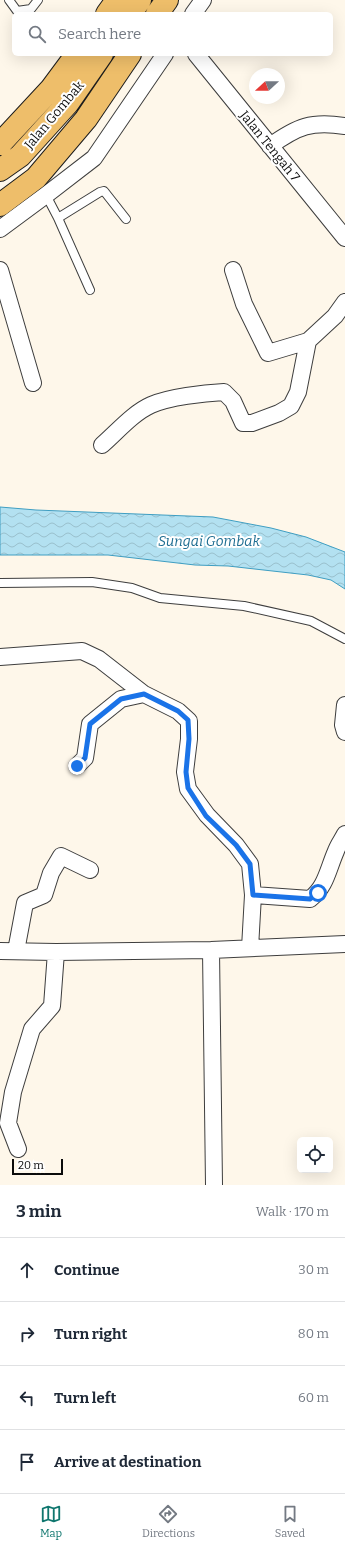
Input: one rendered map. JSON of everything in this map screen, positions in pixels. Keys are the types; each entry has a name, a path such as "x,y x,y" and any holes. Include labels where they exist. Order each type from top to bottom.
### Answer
{"main road":[{"path":"115,6 140,0"},
{"path":"158,12 167,0"},
{"name":"Jalan Gombak","path":"0,144 51,89 76,56"},
{"name":"Jalan Gombak","path":"0,170 20,156 68,103 101,56"},
{"path":"0,205 36,178 86,119 129,56"}],"street":[{"path":"194,12 202,0"},
{"path":"0,229 94,158 164,56"},
{"name":"Jalan Tengah 7","path":"198,56 345,238"},
{"path":"270,146 288,133 308,124 345,126"},
{"path":"0,270 33,383"},
{"path":"233,270 244,304 268,353 308,341 335,316 345,302"},
{"path":"102,445 138,413 152,404 177,398 224,392 233,402 243,423 252,423 279,413 291,406 298,392 308,341"},
{"path":"0,657 82,651 99,659 144,694 178,711 188,720 189,739 186,772 188,788 206,816 236,845 250,864 253,895 250,948"},
{"path":"77,766 85,758 90,724 121,699 144,694"},
{"path":"345,704 343,725 345,732"},
{"path":"253,895 310,899 318,893 327,877 336,850 345,834"},
{"path":"90,870 61,856 51,873 44,895 25,903 8,951 56,952 211,950 345,944"},
{"path":"211,950 214,1185"},
{"path":"18,1149 8,1123 13,1092 32,1030 52,1006 56,952"}],"lane":[{"path":"9,0 16,11 31,10 38,0"},
{"path":"58,218 100,192 104,192 126,219"},
{"path":"46,195 58,218 90,290"},
{"path":"0,583 92,582 132,588 160,598 244,606 311,620 345,639"}],"water":[{"name":"Sungai Gombak","path":"0,507 36,510 213,517 271,528 306,537 345,552 345,589 331,580 308,575 228,566 195,565 108,555 0,555"}],"route":[{"path":"77,766 85,758 90,724 121,699 144,694 178,711 188,720 189,739 186,772 188,788 206,816 236,845 250,864 253,895 310,899 318,893"}]}
